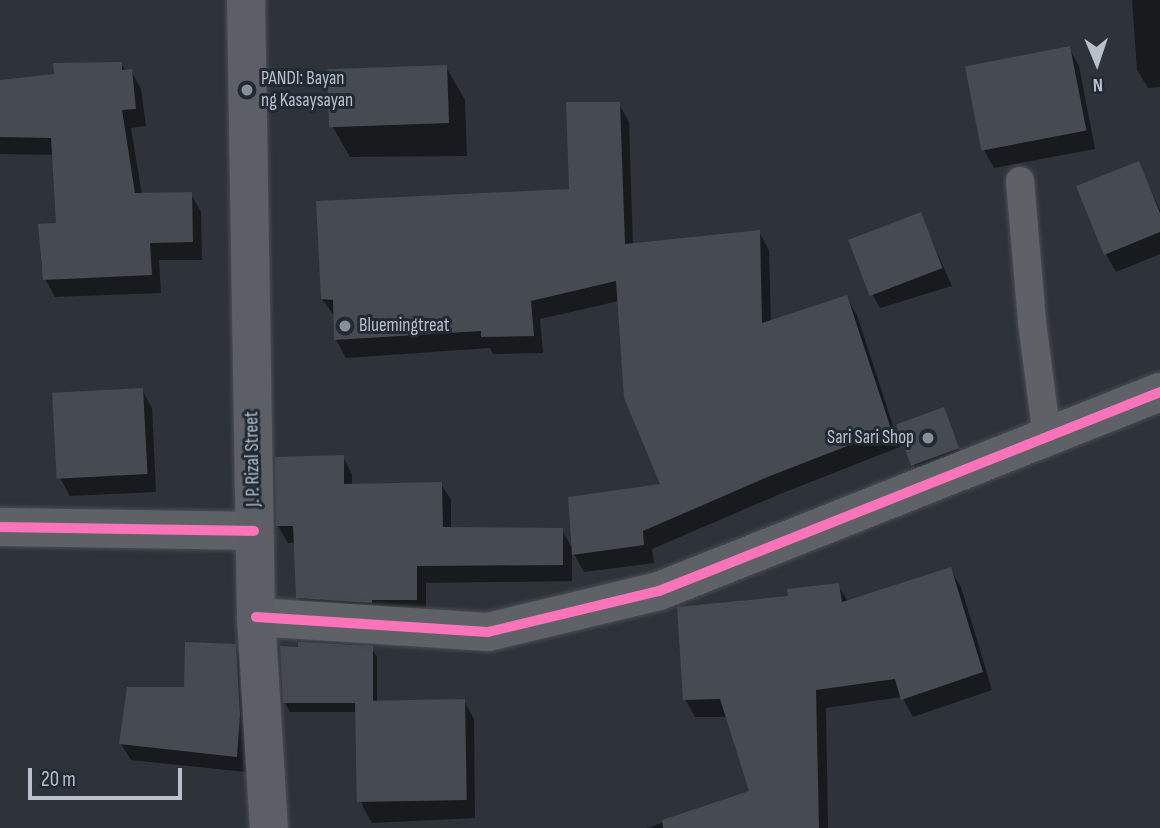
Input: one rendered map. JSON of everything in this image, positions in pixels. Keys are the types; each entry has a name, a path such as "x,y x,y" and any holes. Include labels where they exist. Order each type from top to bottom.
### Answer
{"main road":[{"name":"J. P. Rizal Street","path":"246,0 256,617 269,828"}],"street":[{"path":"256,617 488,632 659,591 1160,392"},
{"path":"0,527 254,531"}],"lane":[{"path":"1020,181 1032,322 1047,438"}],"building":[{"path":"1070,46 1086,130 981,151 965,66"},
{"path":"122,62 122,70 132,69 136,109 122,110 135,193 192,192 193,242 150,243 152,275 43,280 38,224 56,223 51,138 0,137 0,80 54,74 53,63"},
{"path":"447,65 449,123 329,127 327,69"},
{"path":"566,102 620,102 625,244 760,230 762,323 847,295 891,429 770,476 643,531 644,545 572,555 568,497 660,484 624,398 616,281 531,301 534,336 481,337 481,331 334,340 333,300 321,299 316,201 569,189"},
{"path":"1139,161 1160,213 1160,232 1104,255 1076,186"},
{"path":"921,212 943,268 870,296 848,240"},
{"path":"143,388 148,474 57,479 52,393"},
{"name":"Sari Sari Shop","path":"944,407 959,448 911,466 896,424"},
{"path":"344,455 344,484 442,482 443,527 563,528 563,565 417,566 417,600 372,600 372,603 296,598 293,526 276,526 275,457"},
{"path":"951,567 983,672 901,700 895,679 816,690 819,828 663,828 662,820 749,791 720,699 683,700 677,607 788,596 787,589 839,583 842,602"},
{"path":"185,642 236,644 240,715 237,757 119,744 127,687 184,687"},
{"path":"298,642 373,646 373,703 283,703 280,646 298,647"},
{"path":"465,699 467,800 357,802 355,701"}],"cycle path":[{"path":"256,617 488,632 659,591 1160,392"},
{"path":"0,527 254,531"}],"place":[{"name":"PANDI: Bayan ng Kasaysayan","path":"247,90"},
{"name":"Bluemingtreat","path":"345,326"},
{"name":"Sari Sari Shop","path":"928,438"}]}
